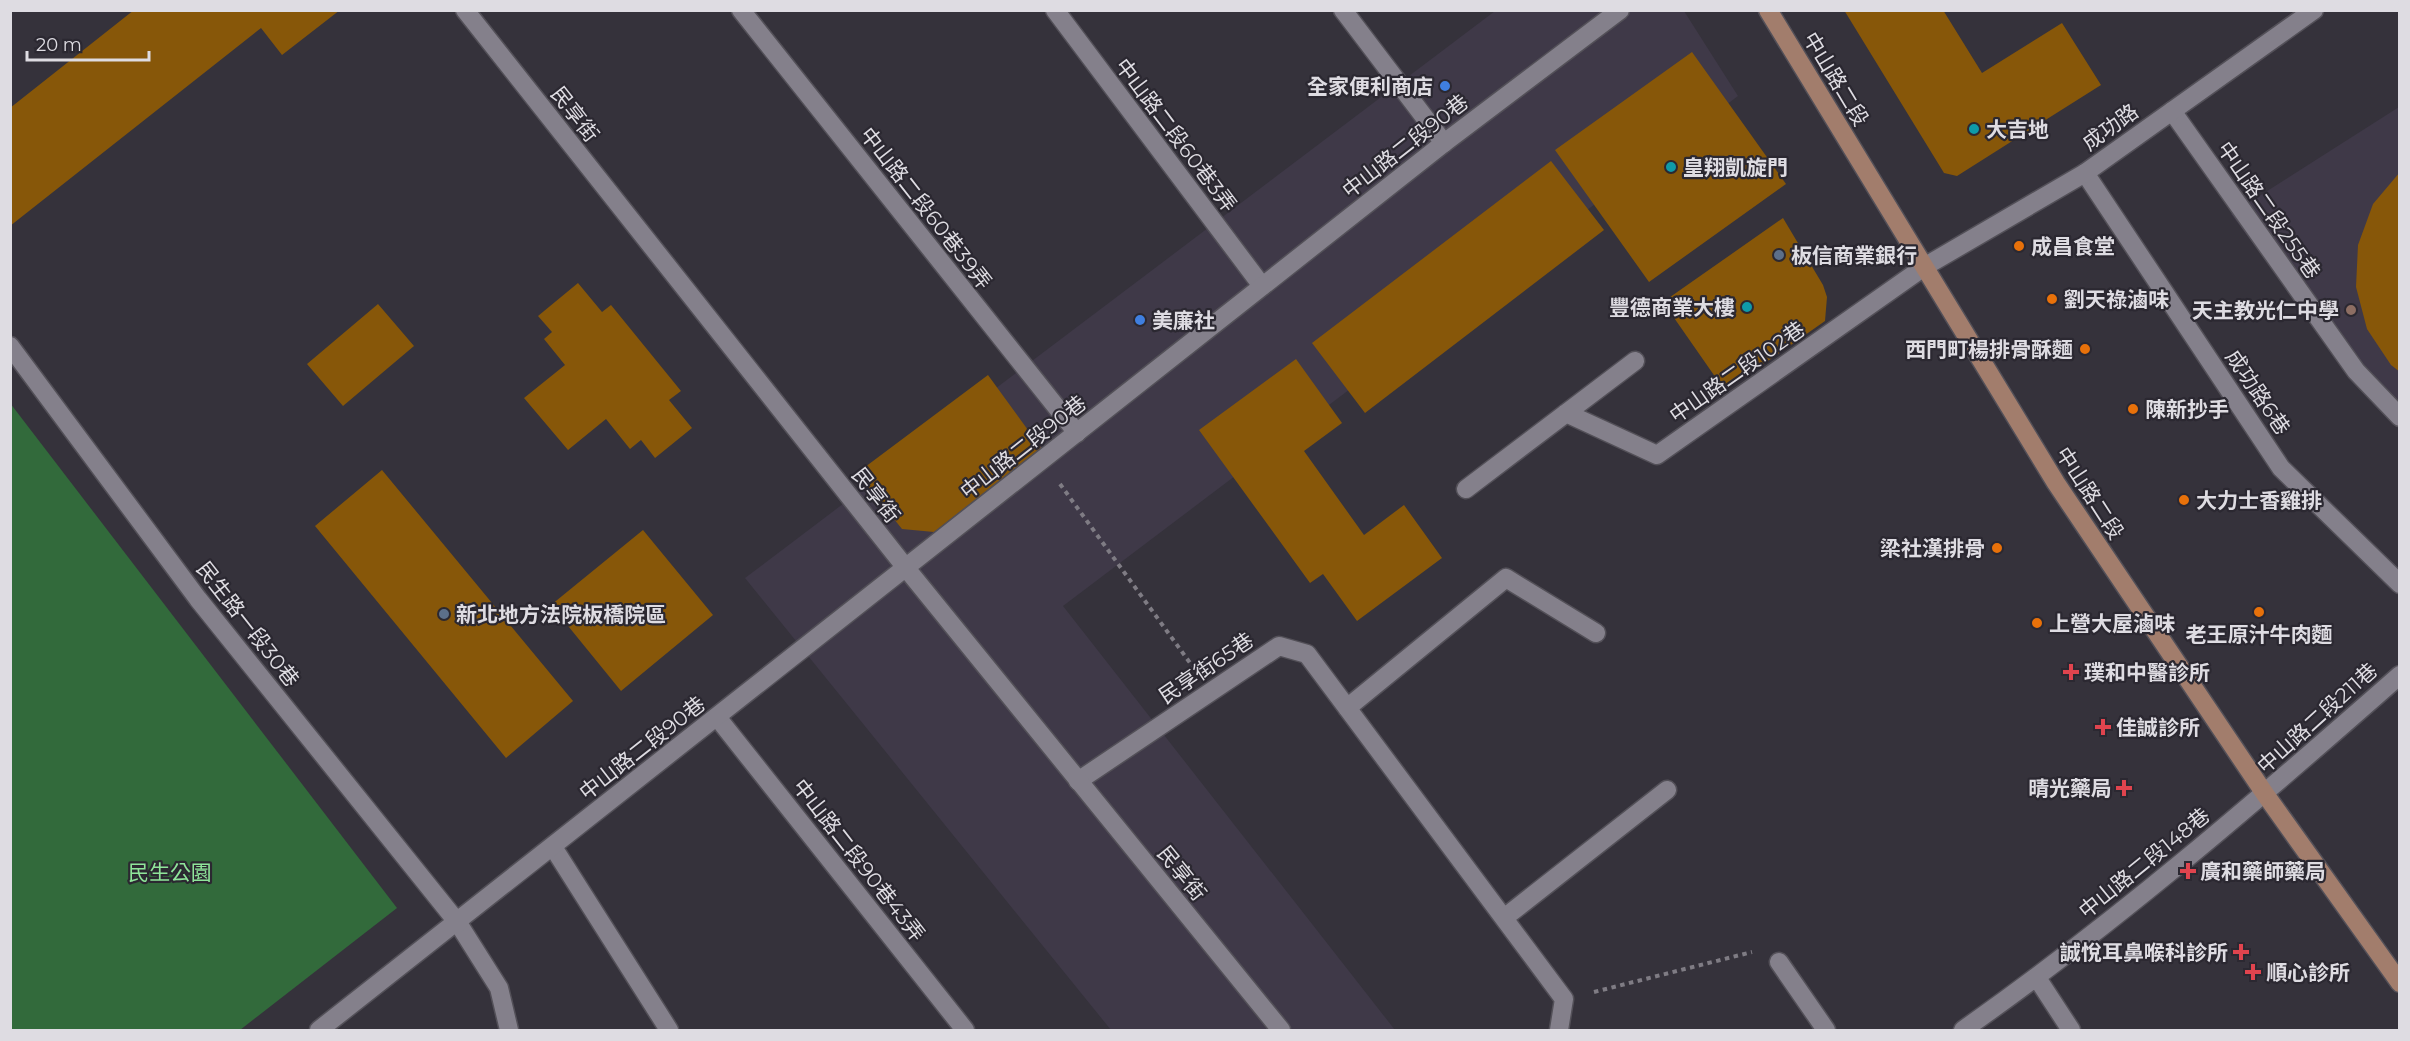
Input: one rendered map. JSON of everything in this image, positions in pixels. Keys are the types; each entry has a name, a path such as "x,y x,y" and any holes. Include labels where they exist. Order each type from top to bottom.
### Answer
{"main road":[{"name":"中山路二段","path":"1768,10 2056,483 2265,794 2400,983"}],"street":[{"name":"民享街","path":"465,10 906,568 1281,1030"},
{"name":"中山路二段60巷39弄","path":"741,10 1077,433"},
{"name":"中山路二段60巷3弄","path":"1054,10 1262,286"},
{"path":"1343,10 1444,143"},
{"name":"中山路二段90巷","path":"319,1030 458,923 1444,143 1620,10"},
{"name":"成功路","path":"1924,267 2085,173 2314,10"},
{"name":"中山路二段255巷","path":"2172,111 2356,371 2400,417"},
{"name":"成功路6巷","path":"2085,173 2281,468 2400,584"},
{"name":"中山路二段102巷","path":"1566,413 1657,455 1924,267"},
{"name":"民生路一段30巷","path":"10,346 198,598 458,923 499,988 508,1030"},
{"path":"1466,489 1635,361"},
{"path":"1347,708 1506,578 1596,633"},
{"name":"民享街65巷","path":"1078,781 1280,646 1307,654 1564,999"},
{"name":"中山路二段211巷","path":"2265,794 2400,675"},
{"name":"中山路二段90巷43弄","path":"717,717 965,1030"},
{"path":"1504,918 1666,790"},
{"name":"中山路二段148巷","path":"1963,1030 2037,978 2265,794"},
{"path":"553,847 669,1030"},
{"path":"1779,962 1826,1030"},
{"path":"2037,978 2071,1030"},
{"path":"1559,1030 1564,999"}],"path":[{"path":"1042,460 1211,691"},
{"path":"1564,999 1759,950 1779,962"}],"shaded area":[{"path":"1495,11 1684,11 1738,96 1063,606 1395,1030 1111,1030 745,578"},
{"name":"天主教光仁中學","path":"2399,107 2399,428 2374,405 2231,214"}],"green space":[{"name":"民生公園","path":"10,403 397,908 240,1030 11,1030"}],"building":[{"path":"134,10 340,10 282,55 261,28 10,226 10,108"},
{"name":"大吉地","path":"1844,10 1943,10 1982,73 2062,23 2101,85 1957,176 1944,173"},
{"name":"皇翔凱旋門","path":"1692,52 1786,184 1649,282 1555,150"},
{"path":"1551,161 1604,230 1365,413 1312,343"},
{"path":"2400,172 2400,372 2391,365 2367,329 2356,287 2358,245 2373,204"},
{"name":"豐德商業大樓","path":"1783,218 1823,285 1827,297 1825,321 1725,391 1663,302"},
{"path":"578,283 602,312 611,305 681,391 669,400 692,428 655,458 641,440 630,449 606,419 568,450 524,398 565,365 544,339 552,332 538,316"},
{"path":"378,304 414,346 343,406 307,364"},
{"path":"1296,359 1342,423 1304,451 1364,535 1404,505 1442,558 1357,621 1323,574 1310,583 1199,430"},
{"path":"988,375 1041,448 934,532 902,529 857,473"},
{"name":"新北地方法院板橋院區","path":"382,470 573,701 506,758 315,526"},
{"path":"643,530 713,615 621,691 551,605"}],"place":[{"name":"全家便利商店","path":"1445,86"},
{"name":"大吉地","path":"1974,129"},
{"name":"皇翔凱旋門","path":"1671,167"},
{"name":"成昌食堂","path":"2019,246"},
{"name":"板信商業銀行","path":"1779,255"},
{"name":"劉天祿滷味","path":"2052,299"},
{"name":"豐德商業大樓","path":"1747,307"},
{"name":"天主教光仁中學","path":"2351,310"},
{"name":"美廉社","path":"1140,320"},
{"name":"西門町楊排骨酥麵","path":"2085,349"},
{"name":"陳新抄手","path":"2133,409"},
{"name":"大力士香雞排","path":"2184,500"},
{"name":"梁社漢排骨","path":"1997,548"},
{"name":"老王原汁牛肉麵","path":"2259,612"},
{"name":"新北地方法院板橋院區","path":"444,614"},
{"name":"上營大屋滷味","path":"2037,623"},
{"name":"璞和中醫診所","path":"2071,672"},
{"name":"佳誠診所","path":"2103,727"},
{"name":"晴光藥局","path":"2124,788"},
{"name":"廣和藥師藥局","path":"2188,871"},
{"name":"誠悅耳鼻喉科診所","path":"2241,952"},
{"name":"順心診所","path":"2253,972"}]}
